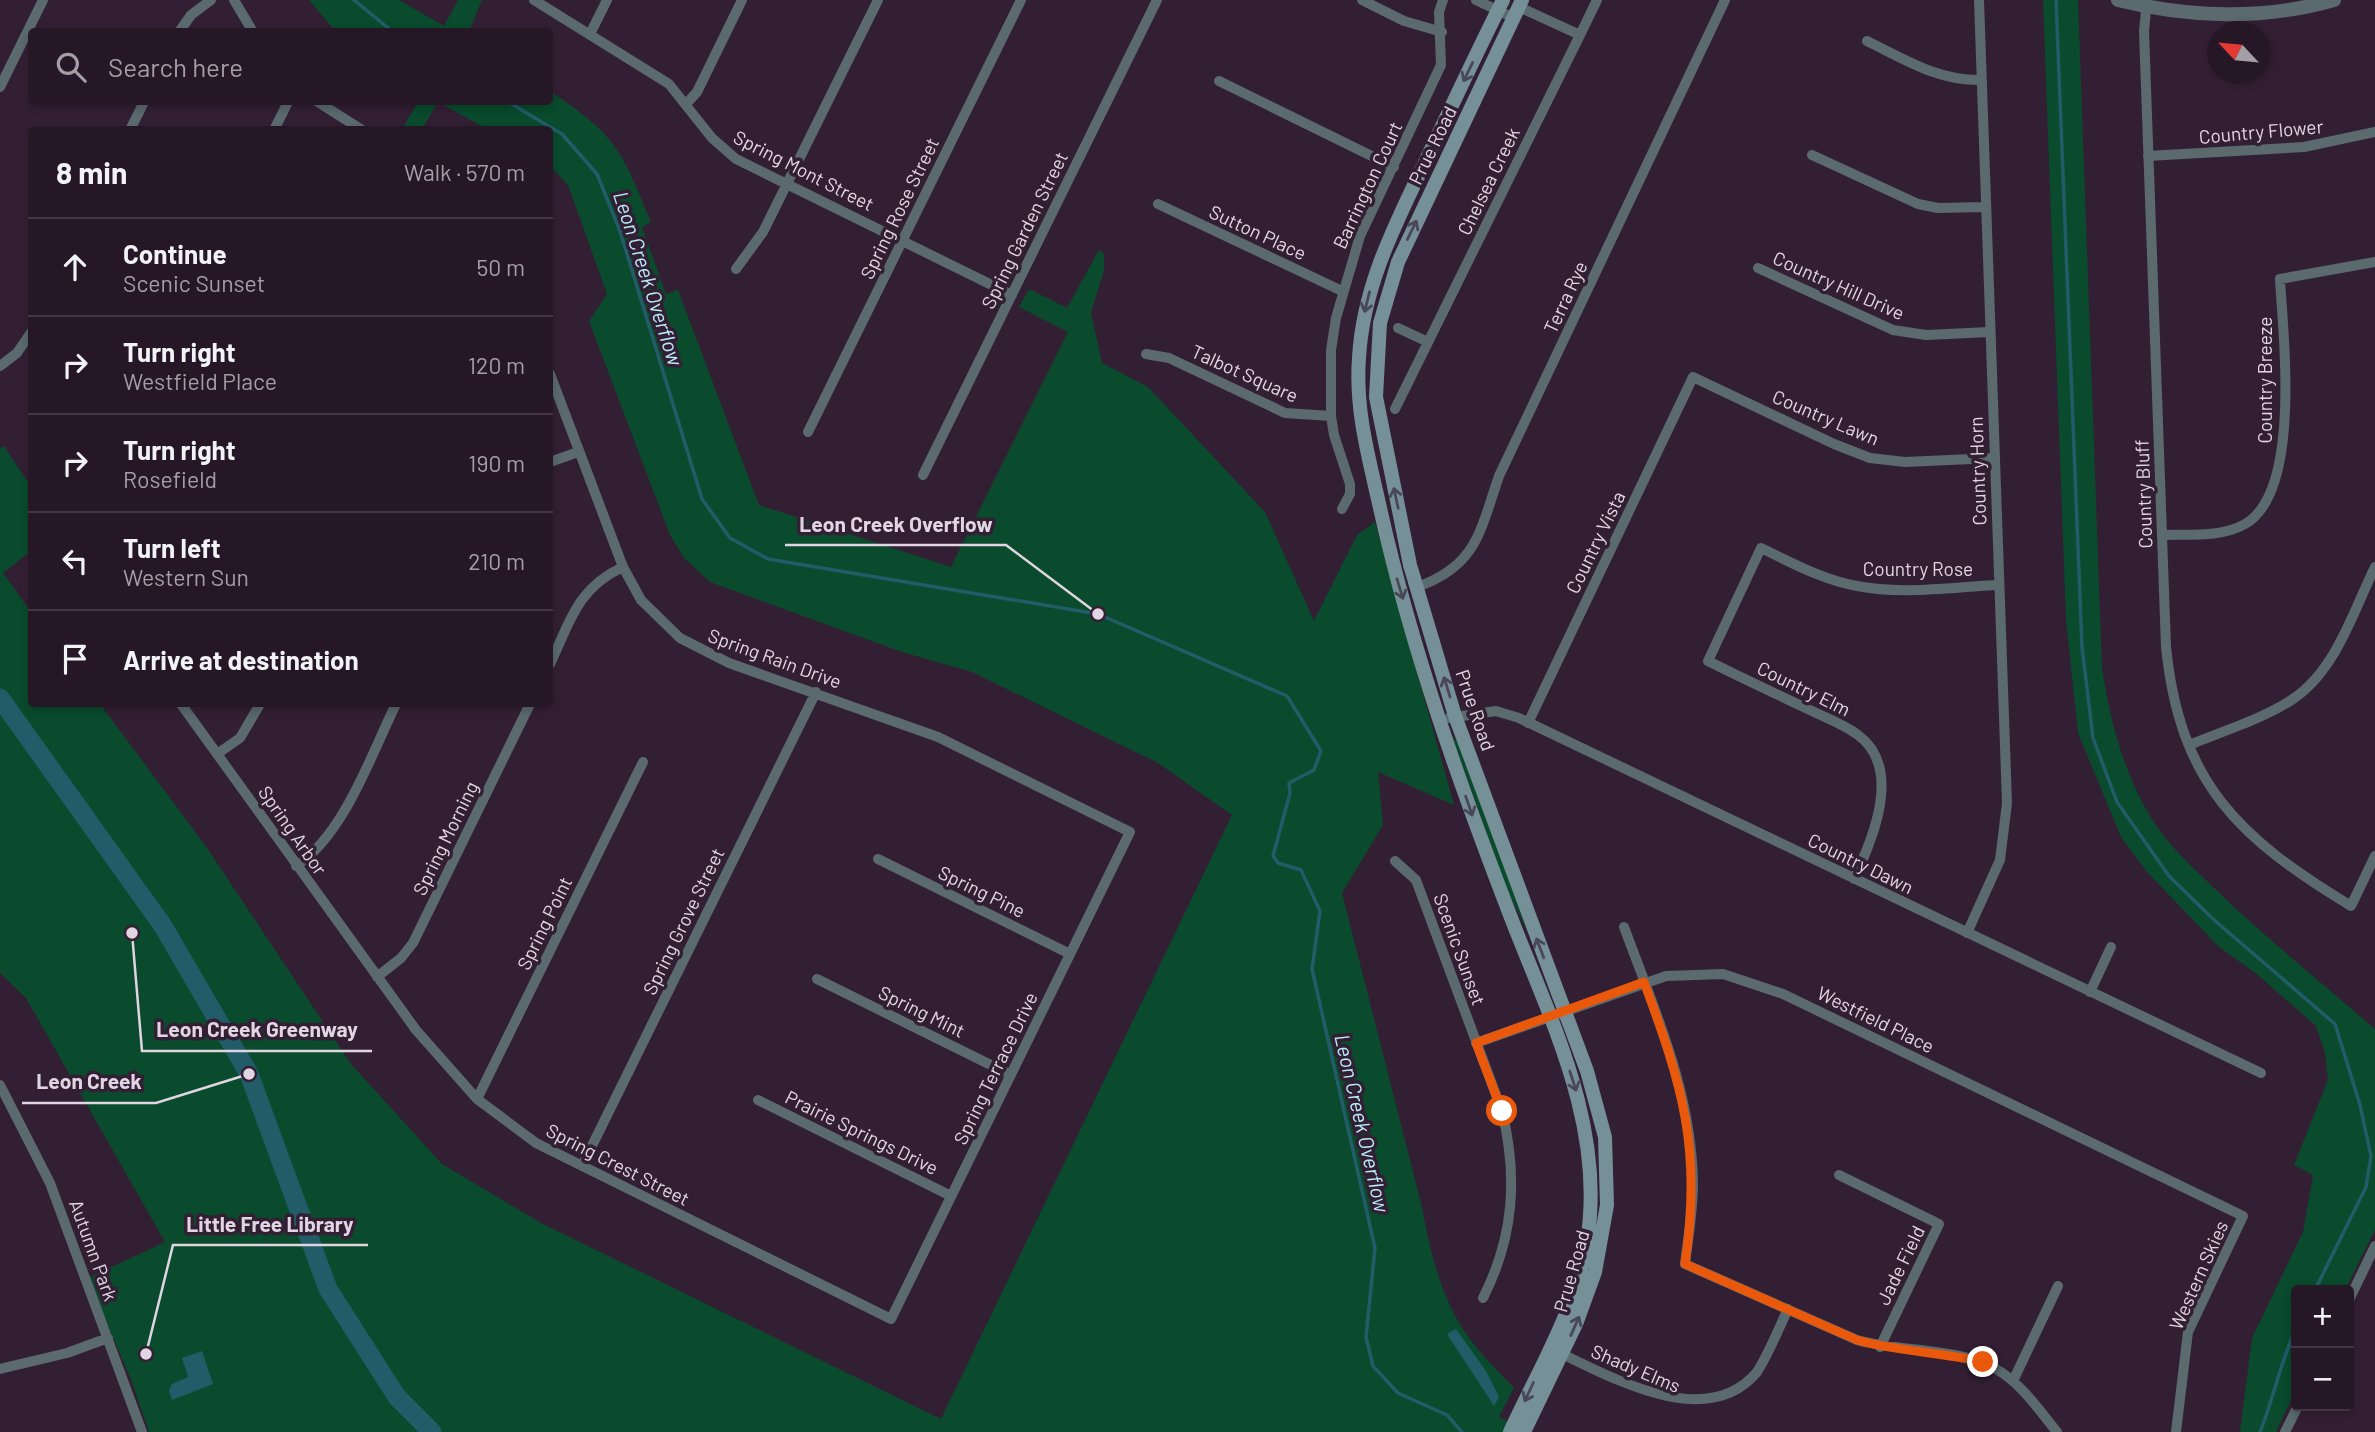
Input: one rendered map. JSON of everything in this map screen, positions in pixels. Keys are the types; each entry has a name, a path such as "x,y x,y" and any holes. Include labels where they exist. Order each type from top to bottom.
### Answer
{"main road":[{"name":"Prue Road","path":"1500,5 1381,255 1362,321 1358,398 1362,431 1394,570 1440,722 1476,827 1550,1017 1581,1108 1591,1172 1590,1217 1582,1266 1556,1351 1524,1432"},
{"name":"Prue Road","path":"1510,1432 1556,1351 1595,1272 1607,1205 1608,1171 1598,1104 1455,716 1417,587 1380,428 1376,397 1380,323 1398,262 1519,5"},
{"path":"1381,255 1398,262"}],"street":[{"path":"29,28 43,0"},
{"path":"182,28 191,15 211,0"},
{"path":"234,0 251,28"},
{"name":"Spring Mont Street","path":"534,0 669,84 718,145 736,159 1012,295"},
{"path":"590,34 607,0"},
{"path":"686,104 697,92 742,0"},
{"path":"736,269 763,232 878,0"},
{"name":"Spring Rose Street","path":"808,432 1021,0"},
{"name":"Spring Garden Street","path":"923,475 1157,0"},
{"path":"1362,0 1413,24 1442,32"},
{"name":"Barrington Court","path":"1342,509 1350,494 1350,484 1334,435 1331,416 1331,350 1342,291 1360,236 1441,65 1442,32 1439,12 1443,0"},
{"path":"1476,0 1500,5 1519,5 1580,35"},
{"name":"Chelsea Creek","path":"1395,409 1597,0"},
{"name":"Terra Rye","path":"1417,587 1440,579 1459,566 1474,547 1485,524 1499,476 1725,0"},
{"name":"Country Horn","path":"1967,933 1994,877 2007,824 1979,0"},
{"path":"2118,0 2224,15 2302,7 2334,0"},
{"name":"Country Bluff","path":"2147,3 2144,31 2148,156 2169,677 2189,745 2211,788 2249,834 2271,855 2351,906 2375,856"},
{"path":"0,86 28,30"},
{"path":"1867,41 1942,77 1956,81 1981,80"},
{"path":"1219,81 1394,167"},
{"path":"132,126 142,105"},
{"path":"276,126 286,105"},
{"path":"323,105 356,126"},
{"name":"Country Flower","path":"2148,156 2304,147 2375,132"},
{"path":"1812,155 1918,204 1938,208 1984,207"},
{"name":"Sutton Place","path":"1158,204 1342,291"},
{"name":"Country Breeze","path":"2162,535 2214,534 2234,530 2249,522 2261,510 2274,482 2285,428 2280,279 2375,262"},
{"name":"Country Hill Drive","path":"1758,268 1893,330 1926,335 1990,332"},
{"path":"1398,328 1428,342"},
{"path":"0,366 17,353 28,337"},
{"name":"Talbot Square","path":"1146,354 1168,358 1285,413 1331,416"},
{"name":"Country Lawn","path":"1693,377 1834,444 1870,458 1905,462 1994,458"},
{"name":"Country Vista","path":"1528,723 1693,377"},
{"name":"Spring Rain Drive","path":"553,382 623,567 653,614 696,649 938,737 1130,832"},
{"path":"553,461 578,452"},
{"name":"Country Rose","path":"1708,662 1761,548 1815,573 1857,587 1894,589 1998,585"},
{"path":"553,658 588,588 603,576 623,567"},
{"path":"2189,745 2283,705 2312,684 2330,660 2375,567"},
{"name":"Country Elm","path":"1708,662 1850,730 1871,748 1880,770 1879,807 1868,850 1854,879"},
{"name":"Spring Grove Street","path":"582,1167 816,692"},
{"name":"Spring Arbor","path":"183,707 377,977"},
{"path":"217,754 240,738 258,707"},
{"path":"296,866 321,848 335,829 395,707"},
{"name":"Spring Morning","path":"377,977 401,958 413,943 529,707"},
{"name":"Country Dawn","path":"1440,722 1455,716 1496,712 1528,723 2261,1073"},
{"name":"Spring Point","path":"477,1099 643,762"},
{"name":"Spring Terrace Drive","path":"891,1318 1130,832"},
{"name":"Spring Pine","path":"878,859 1070,954"},
{"name":"Scenic Sunset","path":"1395,860 1416,880 1502,1111 1510,1144 1513,1186 1504,1249 1483,1298"},
{"path":"1623,927 1675,1066 1686,1118 1693,1185 1685,1264 1880,1347 1950,1354 1983,1362 2013,1381 2057,1432"},
{"path":"2090,992 2111,947"},
{"name":"Westfield Place","path":"1476,1043 1644,982 1692,974 1723,974 1750,981 2243,1216"},
{"name":"Spring Crest Street","path":"377,977 439,1059 477,1099 526,1137 891,1318"},
{"name":"Spring Mint","path":"817,979 1011,1074"},
{"name":"Autumn Park","path":"0,1085 50,1183 142,1432"},
{"name":"Prairie Springs Drive","path":"758,1100 951,1196"},
{"name":"Jade Field","path":"1839,1175 1939,1224 1880,1347"},
{"name":"Western Skies","path":"2176,1432 2188,1332 2243,1216"},
{"path":"2354,1289 2375,1245"},
{"path":"2013,1381 2059,1286"},
{"name":"Shady Elms","path":"1556,1351 1668,1405 1692,1408 1719,1401 1747,1383 1756,1373 1788,1309"},
{"path":"0,1369 42,1360 108,1338"},
{"path":"2285,1432 2296,1411"}],"green space":[{"path":"309,0 399,0 444,26 458,0 482,0 470,28 333,28"},
{"path":"2043,0 2078,0 2102,668 2123,758 2146,809 2175,850 2251,922 2375,1029 2375,1230 2348,1285 2291,1285 2291,1400 2276,1432 2240,1432 2252,1338 2303,1232 2313,1175 2294,1165 2328,1080 2325,1053 2316,1026 2258,975 2218,946 2147,872 2121,837 2078,733 2066,620"},
{"path":"553,93 590,120 614,146 624,160 651,222 642,227 666,294 678,290 759,505 951,567 1068,332 1019,307 1029,289 1067,308 1099,250 1104,254 1104,270 1091,313 1102,363 1148,387 1265,512 1314,621 1357,535 1375,522 1454,805 1378,772 1383,825 1342,893 1438,1276 1460,1325 1480,1352 1514,1388 1499,1417 1527,1432 149,1432 132,1382 88,1278 165,1242 26,998 0,973 0,448 4,446 28,482 28,553 3,573 28,608 28,707 102,707 205,845 351,1064 442,1164 541,1223 941,1419 1232,815 1158,763 972,672 902,652 710,582 685,559 670,535 589,321 607,294 568,185 553,169 553,126 482,126 443,105 553,105"},
{"path":"416,105 436,105 424,126 404,126"},
{"path":"1452,736 1457,741 1530,936 1507,890"}],"water":[{"path":"1456,1329 1486,1371 1499,1397 1494,1406 1447,1334"},
{"path":"202,1351 213,1384 172,1400 169,1390 172,1384 188,1377 182,1358"}],"waterway":[{"name":"Leon Creek Overflow","path":"354,0 388,28"},
{"path":"2056,0 2082,647 2093,738 2117,802 2169,876 2213,919 2335,1024 2360,1105 2371,1156 2366,1187 2317,1285"},
{"name":"Leon Creek Overflow","path":"513,105 548,126"},
{"name":"Leon Creek Overflow","path":"553,129 562,134 597,174 620,231 702,499 730,538 768,559 1098,614 1287,696 1321,751 1314,770 1289,783 1290,793 1273,856 1278,863 1301,870 1320,911 1312,969 1375,1248 1366,1337 1373,1366 1398,1393 1447,1415 1462,1432"},
{"path":"0,698 163,926 249,1074 328,1289 397,1397 432,1432"},
{"path":"2260,1432 2291,1342"}],"place":[{"name":"Leon Creek Overflow","path":"1098,614"},
{"name":"Leon Creek Greenway","path":"132,933"},
{"name":"Leon Creek","path":"249,1074"},
{"name":"Little Free Library","path":"146,1354"}],"route":[{"path":"1502,1111 1476,1043 1644,982 1675,1066 1686,1118 1693,1185 1685,1264 1857,1340 1880,1347 1950,1354 1983,1362"}]}
